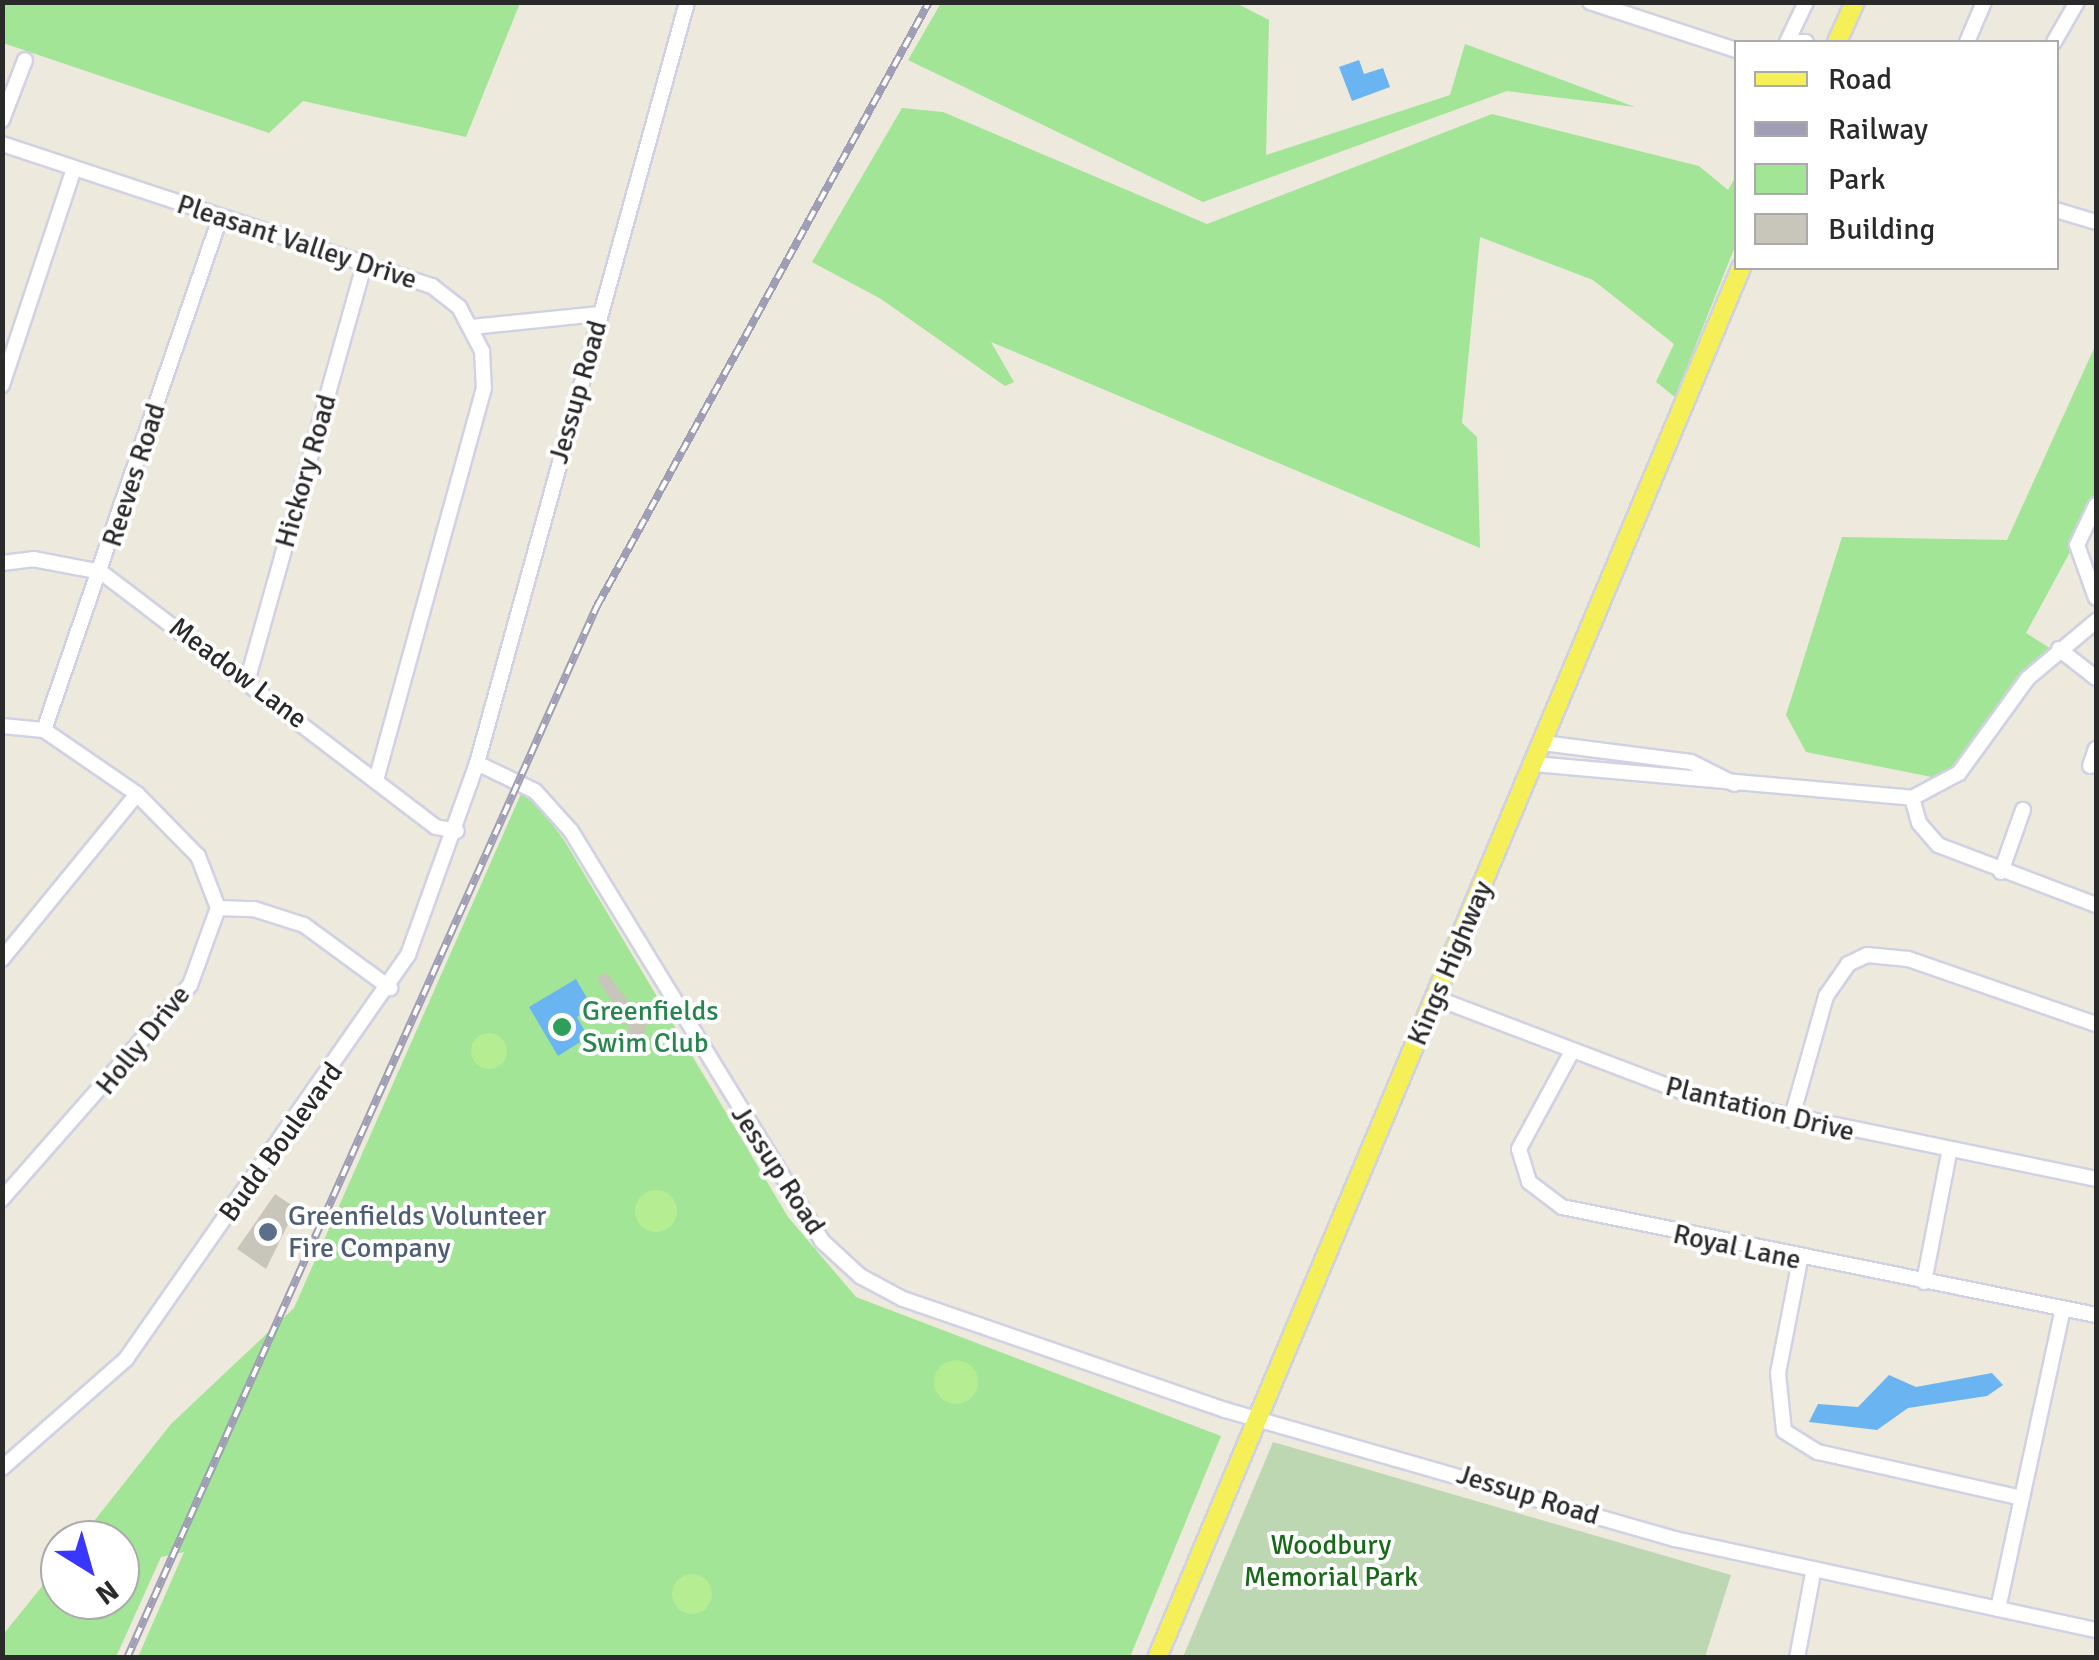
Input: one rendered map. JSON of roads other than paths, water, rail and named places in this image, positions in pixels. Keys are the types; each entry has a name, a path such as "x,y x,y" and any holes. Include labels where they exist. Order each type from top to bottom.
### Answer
{"main road":[{"path":"1838,40 1855,2"},
{"name":"Kings Highway","path":"1156,1658 1739,270"}],"street":[{"name":"Jessup Road","path":"687,2 478,763 535,791 571,831 788,1192 822,1241 860,1276 935,1311 1258,1418 1814,1572 2096,1630"},
{"path":"1590,2 1734,49"},
{"path":"1789,40 1806,2"},
{"path":"1968,40 1984,2"},
{"path":"2055,40 2077,2"},
{"path":"2,120 25,60"},
{"name":"Pleasant Valley Drive","path":"2,144 432,286 471,327"},
{"path":"2,386 74,169"},
{"path":"2059,211 2096,222"},
{"name":"Reeves Road","path":"44,730 102,572 220,218"},
{"name":"Hickory Road","path":"248,678 364,264"},
{"path":"376,781 484,388 471,327 600,314"},
{"path":"2096,506 2077,544 2096,598"},
{"name":"Meadow Lane","path":"2,563 33,559 102,572 248,678 436,826 456,831"},
{"path":"1534,764 1912,798 1959,773 2059,649 2096,620"},
{"path":"2059,649 2096,678"},
{"path":"2,726 44,730 137,794 198,856 218,908 254,909 304,925 390,988"},
{"path":"1543,743 1691,762 1736,784"},
{"path":"2090,766 2096,749"},
{"name":"Budd Boulevard","path":"8,1463 126,1359 390,988 456,831 478,763"},
{"path":"2,960 137,794"},
{"path":"1912,798 1926,836 2001,872 2096,906"},
{"path":"2001,872 2023,810"},
{"name":"Holly Drive","path":"2,1200 190,985 218,908"},
{"path":"1791,1120 1826,996 1848,964 1867,955 1908,958 2096,1024"},
{"name":"Plantation Drive","path":"1436,998 1570,1054 1791,1120 2096,1179"},
{"name":"Royal Lane","path":"1570,1054 1519,1149 1518,1165 1543,1198 1800,1260 2096,1315"},
{"path":"1924,1282 1949,1153"},
{"path":"1800,1260 1778,1372 1784,1431 1818,1452 2022,1498"},
{"path":"1998,1609 2063,1309"},
{"path":"2,1445 8,1463"},
{"path":"1797,1658 1814,1572"}],"water":[{"path":"1359,60 1364,74 1383,68 1390,87 1352,101 1339,67"},
{"name":"Greenfields Swim Club","path":"576,979 592,1007 577,1017 588,1037 558,1056 529,1007"},
{"path":"1992,1373 2003,1385 1987,1396 1908,1408 1877,1430 1809,1422 1818,1404 1858,1407 1889,1375 1916,1387"}],"railway":[{"path":"127,1658 597,606 929,2"}],"place":[{"name":"Greenfields Swim Club","path":"562,1027"},
{"name":"Greenfields Volunteer Fire Company","path":"268,1232"}],"park label":[{"name":"Woodbury Memorial Park","path":"1331,1561"}]}
